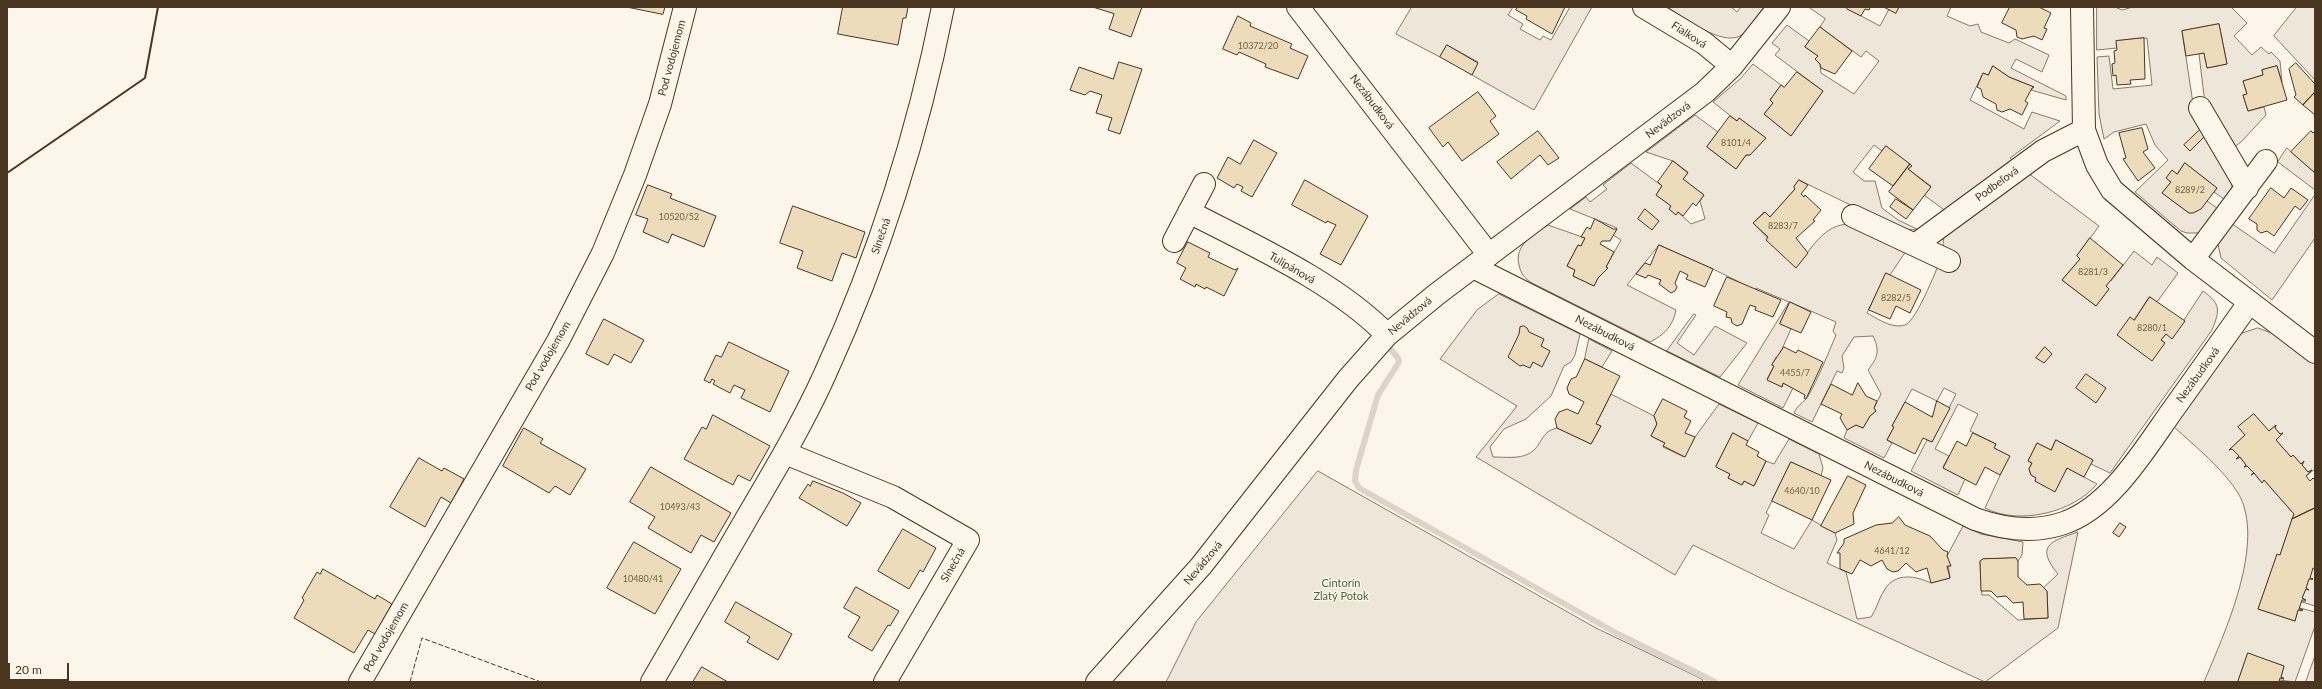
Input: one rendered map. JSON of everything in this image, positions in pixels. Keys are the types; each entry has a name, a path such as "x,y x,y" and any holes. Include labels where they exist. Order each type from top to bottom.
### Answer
{"street":[{"name":"Pod vodojemom","path":"360,682 558,341 603,253 635,175 660,104 685,7"},
{"name":"Slnečná","path":"652,682 785,453 824,375 873,260 902,174 920,112 943,7"},
{"name":"Nezábudková","path":"1298,7 1481,261 1975,519 2012,529 2042,529 2064,523 2089,510 2112,490 2135,462 2249,303"},
{"name":"Fialková","path":"1644,7 1704,43 1732,66"},
{"name":"Nevädzová","path":"1098,682 1201,566 1348,379 1387,335 1481,261 1705,92 1732,66 1779,7"},
{"path":"2082,7 2084,130 2097,165 2112,190 2193,259 2315,352"},
{"path":"2200,108 2247,188"},
{"name":"Podbeľová","path":"1915,245 2043,151 2084,130"},
{"path":"2193,259 2266,161"},
{"path":"1174,240 1204,184"},
{"name":"Tulipánová","path":"1189,212 1317,282 1368,315 1387,335"},
{"path":"1853,216 1948,261"},
{"name":"Slnečná","path":"785,453 893,497 968,540 885,682"}],"green space":[{"path":"1412,7 1513,7 1508,15 1523,24 1520,29 1540,40 1543,36 1551,40 1570,7 1592,7 1534,110 1472,75 1478,62 1447,45 1440,57 1396,34"},
{"path":"1667,7 1731,7 1737,12 1741,7 1764,7 1750,27 1743,34 1732,38 1713,34 1702,29"},
{"path":"1809,7 1848,7 1848,9 1880,26 1889,9 1899,7 1951,7 1947,16 1970,26 1978,24 1981,32 2009,43 2015,39 2049,55 2042,72 2016,59 2011,68 2066,96 2066,100 2031,90 2034,87 2009,77 1993,66 1988,75 1983,73 1970,100 2024,129 2032,112 2060,121 2010,158 2015,162 1947,212 1924,195 1931,186 1908,169 1912,166 1886,146 1882,151 1874,145 1853,172 1864,181 1875,181 1882,208 1898,220 1919,230 1900,229 1799,180 1794,187 1795,189 1770,217 1764,212 1753,223 1796,267 1813,245 1825,233 1832,228 1841,225 1850,224 1906,251 1890,275 1886,274 1867,313 1890,325 1905,325 1910,321 1921,303 1933,278 1945,249 1943,244 1944,236 2028,173 2099,226 2077,256 2080,259 2062,280 2096,306 2108,290 2106,286 2110,280 2111,281 2134,251 2152,265 2157,257 2178,273 2157,302 2149,297 2134,320 2165,343 2161,340 2166,334 2172,338 2203,291 2216,304 2217,312 2212,330 2110,473 2091,464 2093,460 2056,440 2051,450 2037,443 2028,461 2032,463 2029,469 2031,475 2036,478 2035,481 2055,491 2067,468 2097,484 2087,494 2075,502 2060,509 2029,516 2014,516 1985,508 2009,456 1994,448 1996,444 1970,431 1978,414 1958,404 1935,449 1949,456 1943,467 1965,479 1958,495 1911,471 1927,440 1932,442 1956,394 1944,388 1937,401 1912,389 1892,426 1894,427 1887,440 1892,443 1884,458 1844,438 1847,430 1856,425 1863,428 1870,416 1876,411 1874,408 1881,394 1868,370 1877,354 1877,346 1873,336 1854,337 1842,356 1844,368 1842,373 1837,371 1812,422 1794,413 1806,399 1817,378 1836,335 1833,331 1836,322 1790,302 1780,323 1791,329 1778,358 1776,357 1772,365 1774,366 1767,379 1782,387 1783,383 1793,388 1783,408 1738,385 1789,302 1756,288 1755,290 1659,245 1627,285 1676,310 1673,321 1664,333 1650,342 1532,283 1522,273 1518,258 1522,246 1526,241 1548,225 1585,238 1581,246 1578,245 1567,266 1575,270 1573,276 1594,286 1598,278 1608,268 1606,267 1621,240 1613,235 1617,228 1570,209 1586,197 1590,202 1607,189 1603,185 1631,163 1662,186 1656,195 1671,206 1669,209 1676,214 1678,212 1691,224 1705,219 1700,201 1704,195 1683,179 1688,172 1673,161 1646,152 1695,115 1718,132 1707,147 1736,169 1746,155 1750,155 1766,138 1739,118 1737,121 1713,102 1740,79 1753,64 1781,85 1770,100 1773,103 1764,114 1791,136 1823,91 1775,55 1780,49 1772,43 1787,25 1809,41 1805,47 1818,56 1815,59 1820,64 1821,73 1854,94 1879,61 1866,51 1861,57 1820,27 1825,19"},
{"path":"2097,7 2115,7 2122,10 2133,7 2231,7 2247,23 2234,36 2252,55 2261,47 2269,54 2271,52 2280,61 2282,82 2277,66 2262,70 2263,75 2243,81 2247,94 2243,95 2248,111 2264,107 2266,115 2242,141 2232,149 2205,104 2199,54 2204,53 2207,68 2227,64 2219,24 2182,31 2194,110 2203,127 2190,151 2207,134 2232,179 2232,192 2228,202 2214,192 2217,188 2185,163 2177,174 2172,171 2166,178 2171,182 2162,193 2189,213 2197,211 2207,201 2221,211 2199,233 2187,233 2181,231 2135,192 2168,160 2155,145 2146,124 2114,132 2104,139 2099,114 2097,57 2109,56 2113,89 2152,85 2147,38 2117,41 2117,48 2097,50"},
{"path":"2297,7 2315,7 2315,80 2274,36"},
{"path":"2287,148 2315,173 2315,190 2278,162"},
{"path":"2315,195 2315,238 2272,300 2221,258 2218,244 2231,223 2274,253"},
{"path":"1499,294 1580,334 1575,355 1571,362 1564,366 1551,396 1526,419 1504,429 1490,447 1493,457 1524,456 1536,448 1547,433 1557,428 1591,444 1601,426 1596,424 1611,394 1654,416 1657,424 1651,436 1665,443 1663,447 1684,457 1695,437 1719,404 1758,423 1748,441 1733,433 1716,466 1730,474 1728,478 1742,485 1744,481 1754,486 1766,461 1774,464 1789,439 1819,454 1823,468 1821,476 1791,462 1766,513 1769,515 1761,533 1794,549 1812,520 1835,533 1837,540 1827,563 1846,572 1857,619 1871,617 1883,592 1895,580 1913,577 1931,583 1950,578 1947,556 1963,526 1981,534 2023,542 2022,555 2018,561 2015,558 1983,559 1980,561 1982,595 1989,595 2018,620 2048,618 2047,591 2043,588 2058,574 2047,556 2047,550 2054,542 2078,532 2058,628 1985,682 1785,590 1693,545 1675,575 1476,457 1517,406 1440,359 1477,310"},
{"path":"1694,314 1696,315 1677,343 1694,355 1715,326 1747,343 1720,377 1667,351"},
{"path":"2258,328 2274,334 2315,364 2315,469 2306,476 2312,470 2308,472 2302,465 2304,461 2301,464 2293,455 2291,457 2276,440 2283,433 2280,434 2275,428 2276,425 2269,431 2245,435 2229,450 2232,449 2239,456 2237,459 2240,457 2246,465 2244,467 2247,466 2262,482 2264,480 2294,514 2280,555 2277,555 2258,609 2295,621 2298,610 2302,611 2300,608 2315,612 2315,626 2295,682 2279,680 2280,678 2284,678 2281,677 2284,666 2248,654 2238,682 2204,682 2222,639 2239,588 2245,562 2248,536 2246,513 2238,493 2232,484 2209,458 2174,427 2240,334"},
{"path":"1589,339 1612,351 1602,367 1585,359"},
{"name":"Cintorín Zlatý Potok","path":"1318,471 1596,628 1702,679 1703,682 1166,682 1196,622"},
{"path":"2313,568 2315,569 2315,606 2302,602 2306,601 2302,598 2306,589 2309,590 2306,588 2309,579 2313,579 2310,578"},
{"path":"2315,656 2315,682 2306,682"}],"building":[{"path":"627,7 665,7 663,14"},
{"path":"843,7 908,7 906,18 903,18 898,45 838,34"},
{"path":"1093,7 1142,7 1131,37 1109,29 1114,14"},
{"path":"1518,7 1565,7 1552,34 1526,19 1527,16 1516,10"},
{"path":"1848,7 1870,7 1869,10 1865,9 1861,16 1847,9"},
{"path":"1884,7 1899,7 1896,13"},
{"path":"2010,7 2039,7 2051,13 2044,28 2047,29 2042,40 2034,36 2022,39 2017,37 2016,30 2002,23"},
{"path":"1238,16 1251,23 1250,26 1292,44 1290,48 1308,56 1298,79 1265,67 1266,64 1239,52 1237,55 1223,49"},
{"path":"2219,24 2227,64 2207,68 2204,53 2186,56 2182,31"},
{"path":"1820,27 1852,51 1835,74 1821,68 1820,64 1815,59 1818,56 1805,47"},
{"path":"2144,38 2145,79 2130,80 2131,84 2117,85 2116,75 2113,76 2112,64 2115,63 2114,51 2117,50 2116,41"},
{"path":"1447,45 1478,63 1472,75 1440,57"},
{"path":"1119,62 1142,69 1120,134 1108,130 1112,118 1096,113 1102,95 1090,91 1085,95 1070,90 1079,67 1113,79"},
{"path":"2296,63 2315,84 2315,92 2303,105 2294,97 2296,95 2289,69"},
{"path":"1993,66 2009,77 2034,87 2025,101 2028,103 2022,115 2010,109 2002,112 1997,110 1996,104 1983,97 1981,89 1977,87 1983,73 1988,75"},
{"path":"2277,66 2287,100 2248,111 2243,95 2247,94 2243,81 2263,75 2262,70"},
{"path":"1797,72 1823,91 1791,136 1764,114 1773,103 1770,100 1781,85 1784,87"},
{"path":"1478,92 1496,116 1490,121 1499,134 1462,161 1448,142 1443,147 1429,128"},
{"path":"2315,92 2315,115 2303,105"},
{"path":"1730,116 1737,121 1739,118 1766,138 1750,155 1746,155 1736,169 1707,147"},
{"path":"2203,127 2207,134 2190,151 2184,145"},
{"path":"2142,128 2148,149 2143,152 2155,168 2138,181 2123,159 2126,158 2119,133"},
{"path":"1538,131 1559,158 1548,165 1540,155 1511,179 1497,162"},
{"path":"2311,131 2313,133 2315,131 2315,173 2291,152"},
{"path":"1254,140 1277,153 1252,197 1241,191 1243,187 1237,184 1234,188 1217,178 1228,157 1240,164"},
{"path":"1886,146 1910,164 1893,186 1869,169"},
{"path":"1673,161 1688,173 1683,179 1704,195 1696,206 1693,203 1683,216 1678,212 1676,215 1669,209 1671,206 1656,195 1662,186 1658,182"},
{"path":"2185,163 2217,188 2201,209 2193,213 2189,213 2162,193 2171,182 2166,178 2172,170 2177,174"},
{"path":"1910,164 1912,166 1908,169 1931,187 1913,210 1889,192"},
{"path":"1305,180 1368,216 1341,265 1320,254 1336,225 1327,221 1326,223 1292,205"},
{"path":"1799,180 1808,185 1801,194 1804,197 1805,195 1821,210 1813,220 1815,221 1796,238 1808,253 1796,268 1766,240 1768,237 1753,223 1765,212 1770,217 1795,189 1794,187"},
{"path":"648,185 672,194 670,198 716,216 704,247 672,234 668,243 643,232 648,219 636,215"},
{"path":"2271,188 2284,198 2291,188 2308,200 2300,210 2295,206 2274,236 2267,231 2261,233 2257,230 2257,224 2249,219"},
{"path":"1896,199 1913,210 1906,219 1890,207"},
{"path":"793,206 865,232 856,258 842,253 832,281 797,268 803,251 780,243"},
{"path":"1645,209 1659,221 1652,230 1638,219"},
{"path":"1595,219 1613,229 1617,229 1610,241 1602,241 1600,244 1614,252 1606,267 1608,268 1598,278 1594,286 1573,276 1575,270 1567,266 1578,245 1581,246 1585,238 1581,237 1587,227 1590,229"},
{"path":"2090,238 2123,265 2106,286 2109,289 2096,306 2062,280 2080,259 2077,256"},
{"path":"1188,242 1210,253 1208,257 1235,270 1238,268 1224,296 1206,287 1205,289 1196,284 1195,287 1180,279 1186,268 1177,263"},
{"path":"1659,245 1713,269 1705,287 1686,279 1688,275 1680,271 1675,283 1677,287 1675,291 1671,293 1659,284 1661,280 1648,275 1646,278 1636,274 1645,263 1650,265"},
{"path":"1886,273 1921,290 1910,313 1896,306 1890,319 1869,310"},
{"path":"1727,277 1781,300 1773,317 1755,310 1756,307 1750,305 1742,324 1737,326 1732,323 1731,318 1726,317 1727,312 1714,306"},
{"path":"2150,297 2185,321 2172,339 2166,334 2161,340 2165,343 2152,361 2117,335 2130,317 2134,320"},
{"path":"1790,302 1811,312 1801,333 1780,324"},
{"path":"604,319 644,340 631,363 614,354 608,365 586,354"},
{"path":"1524,326 1529,332 1544,339 1541,346 1550,351 1542,367 1533,362 1530,368 1523,365 1520,366 1508,357 1519,334 1520,327"},
{"path":"729,342 789,371 770,412 741,398 745,390 734,385 730,393 713,384 715,381 712,379 710,383 704,380 716,355 721,357"},
{"path":"1784,347 1796,353 1798,350 1823,362 1806,399 1804,398 1805,395 1783,383 1782,387 1767,380 1774,366 1772,365"},
{"path":"2045,347 2052,354 2044,363 2036,358"},
{"path":"1585,359 1620,376 1596,424 1601,426 1591,444 1557,428 1555,419 1559,412 1567,409 1578,414 1584,402 1569,394 1567,388 1571,379 1576,377"},
{"path":"2086,374 2106,388 2096,403 2076,388"},
{"path":"1858,383 1866,396 1877,401 1874,408 1876,411 1870,416 1863,428 1856,425 1847,430 1840,418 1842,414 1821,404 1831,384 1852,395"},
{"path":"1663,399 1687,411 1684,417 1691,421 1685,433 1695,437 1685,457 1663,446 1665,443 1651,436 1657,424 1654,416"},
{"path":"1937,401 1950,408 1932,442 1923,438 1915,454 1887,440 1894,427 1892,426 1905,402 1932,417"},
{"path":"2254,414 2269,431 2276,425 2275,428 2280,434 2283,433 2276,440 2291,457 2293,455 2301,464 2304,461 2302,465 2308,472 2312,470 2306,476 2310,481 2313,478 2315,480 2315,508 2292,519 2294,514 2264,480 2262,483 2247,466 2244,467 2246,465 2240,457 2236,459 2239,456 2232,449 2229,450 2245,435 2238,427"},
{"path":"713,415 770,446 750,481 738,475 733,485 684,459 702,427 706,429"},
{"path":"524,428 543,439 540,443 586,469 570,495 555,486 549,493 503,466"},
{"path":"1733,433 1748,441 1746,445 1759,452 1757,456 1766,461 1754,486 1744,481 1742,485 1728,478 1730,474 1716,467"},
{"path":"1973,433 1996,444 1994,448 2010,456 2000,475 1985,467 1976,485 1943,468 1957,441 1966,446"},
{"path":"2056,440 2093,460 2084,477 2067,468 2055,492 2035,481 2036,478 2031,475 2029,469 2032,463 2028,461 2037,443 2051,450"},
{"path":"419,458 442,471 444,468 464,479 451,503 441,497 425,527 390,507"},
{"path":"1791,462 1831,480 1812,520 1772,501"},
{"path":"651,467 731,513 714,542 701,535 691,553 648,528 655,517 630,502"},
{"path":"1848,476 1866,485 1853,513 1854,524 1835,533 1821,526"},
{"path":"813,481 843,493 861,503 847,526 799,498 808,484 810,486"},
{"path":"2315,508 2315,569 2313,568 2310,578 2313,579 2309,579 2306,588 2309,590 2306,589 2302,598 2306,600 2302,600 2299,609 2303,610 2298,610 2295,621 2258,609 2277,554 2280,555 2292,519"},
{"path":"1899,517 1905,525 1930,536 1943,550 1948,552 1947,556 1951,566 1947,566 1950,578 1931,583 1927,568 1916,572 1906,563 1898,571 1893,572 1887,569 1882,560 1871,566 1860,560 1852,574 1840,569 1840,553 1837,553 1844,543 1844,539 1876,525 1892,523"},
{"path":"2120,523 2126,527 2119,537 2113,533"},
{"path":"903,529 936,548 923,572 920,570 909,589 878,571"},
{"path":"634,542 681,569 655,614 607,588"},
{"path":"2016,558 2018,561 2018,577 2027,585 2040,584 2047,591 2048,618 2024,619 2023,602 2013,603 2006,596 1997,597 1991,591 1981,591 1980,561 1983,559"},
{"path":"323,569 375,599 377,595 392,604 375,634 368,630 354,653 294,618 304,600 302,598 317,572 320,574"},
{"path":"856,587 899,611 890,626 888,625 872,651 848,637 860,617 844,608"},
{"path":"736,602 792,634 778,660 747,642 750,637 725,622"},
{"path":"2248,653 2284,666 2281,677 2284,679 2280,678 2279,682 2238,682"},
{"path":"702,667 728,682 693,682"}],"waterway":[{"path":"1389,347 1398,358 1399,362 1378,395 1356,470 1355,481 1359,488 1616,633 1715,682"}],"fence":[{"path":"410,682 422,638 541,682"}],"wall":[{"path":"7,173 145,78 158,7"}]}
